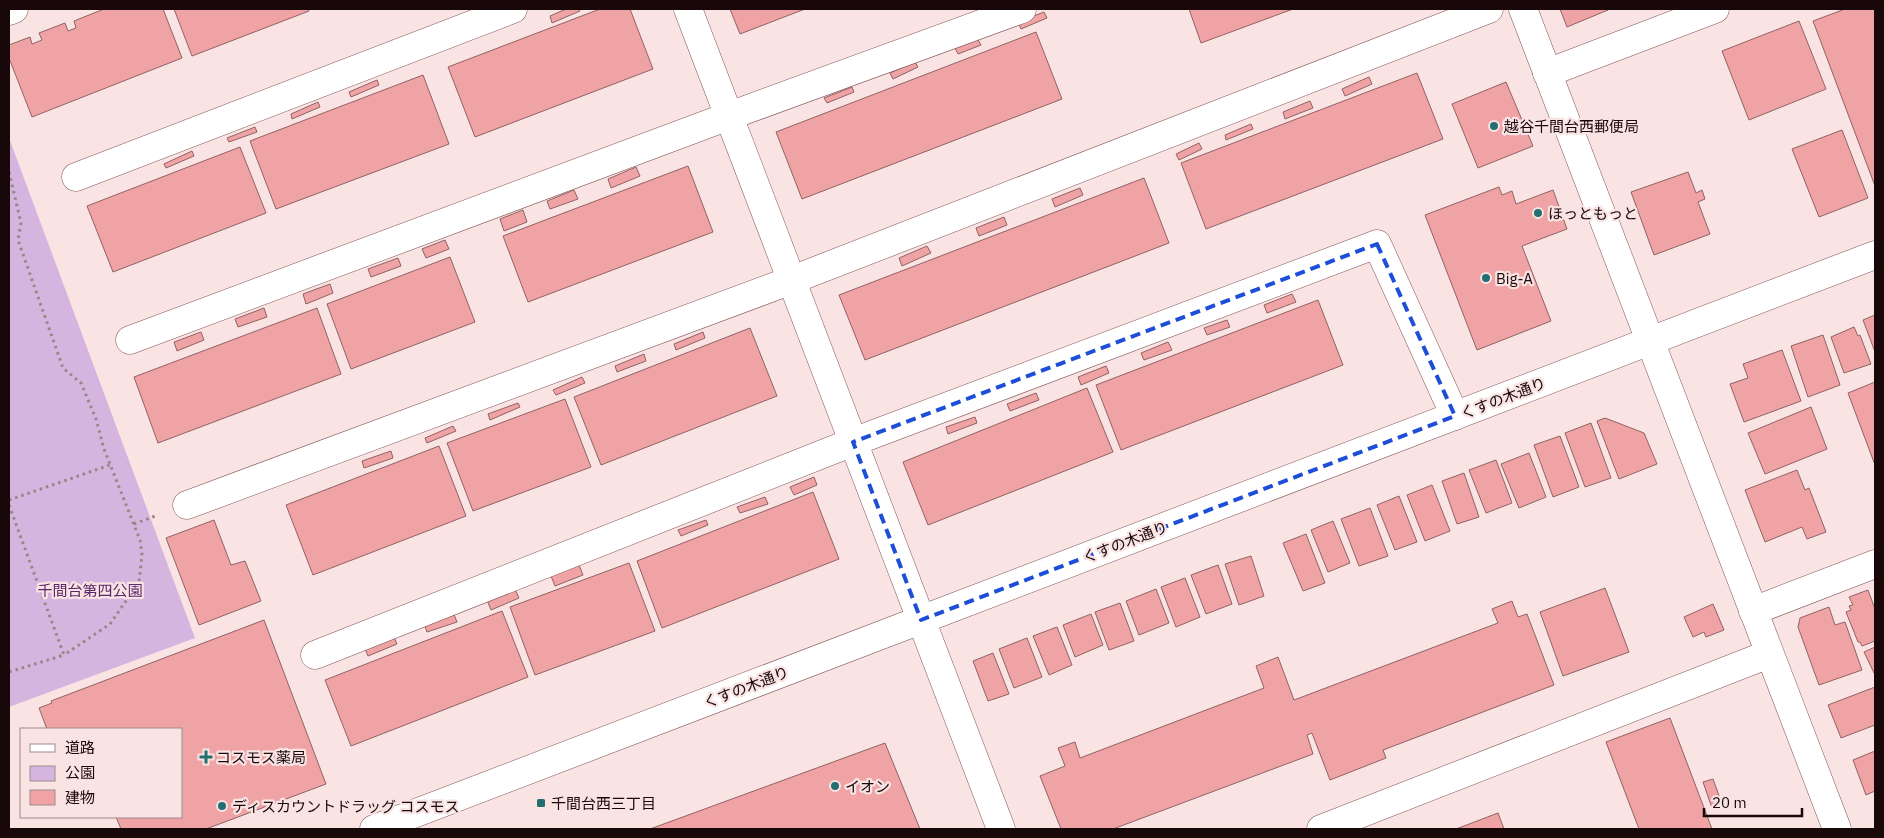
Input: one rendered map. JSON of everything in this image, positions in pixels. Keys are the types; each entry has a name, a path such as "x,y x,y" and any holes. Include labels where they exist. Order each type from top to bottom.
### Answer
{"street":[{"path":"9,11 14,9"},
{"path":"76,178 513,9"},
{"path":"688,9 1001,829"},
{"path":"130,340 729,116 1022,9"},
{"path":"187,505 1458,32 1489,9"},
{"path":"1522,9 1837,829"},
{"path":"1547,72 1715,9"},
{"path":"315,655 853,442 1376,244 1455,416"},
{"name":"くすの木通り","path":"374,829 1875,255"},
{"path":"1753,611 1875,564"},
{"path":"1321,829 1769,654"}],"path":[{"path":"9,172 21,224 18,240 63,368 81,382 96,419 110,465 140,540 142,554 139,582 110,624 64,655 9,672"},
{"path":"9,500 110,465"},
{"path":"9,505 64,655"}],"highlighted area":[{"path":"1377,244 1455,416 921,620 853,442"}],"green space":[{"name":"千間台第四公園","path":"9,138 195,638 9,707"}],"building":[{"path":"104,9 163,9 182,58 32,117 9,58 9,45 30,37 32,44 42,40 39,33 65,23 68,31 76,28 74,21"},
{"path":"174,9 308,9 309,11 192,56"},
{"path":"566,9 579,9 580,11 552,23 550,16"},
{"path":"600,9 630,9 653,69 475,137 448,67"},
{"path":"730,9 805,9 740,34"},
{"path":"1189,9 1293,9 1201,43"},
{"path":"1560,9 1608,9 1608,10 1567,27"},
{"path":"1845,9 1875,9 1875,186 1813,21"},
{"path":"1044,12 1047,18 1021,29 1018,22"},
{"path":"1799,21 1826,89 1749,120 1722,51"},
{"path":"1036,32 1062,99 802,199 776,132"},
{"path":"977,38 981,45 958,54 955,48"},
{"path":"915,62 918,67 893,79 890,73"},
{"path":"1417,73 1443,139 1206,229 1181,163"},
{"path":"423,75 449,144 276,209 250,141"},
{"path":"1369,77 1372,84 1345,96 1342,89"},
{"path":"377,80 379,85 351,97 349,92"},
{"name":"越谷千間台西郵便局","path":"1506,82 1533,146 1478,168 1452,104"},
{"path":"852,87 854,92 827,103 824,98"},
{"path":"1310,101 1313,108 1285,119 1283,112"},
{"path":"318,102 320,107 292,119 291,114"},
{"path":"1251,124 1253,129 1226,140 1225,135"},
{"path":"255,127 257,132 229,142 227,138"},
{"path":"1842,130 1868,198 1819,217 1792,149"},
{"path":"1199,143 1202,149 1179,160 1176,154"},
{"path":"240,147 266,213 113,272 87,206"},
{"path":"192,151 194,156 166,168 164,164"},
{"path":"688,166 713,232 528,302 503,236"},
{"path":"636,167 640,176 611,188 608,179"},
{"path":"1688,172 1696,193 1702,190 1705,199 1698,202 1710,234 1654,255 1631,192"},
{"path":"1144,178 1169,243 865,360 839,295"},
{"path":"1499,187 1502,195 1512,191 1516,204 1553,190 1567,229 1522,246 1551,321 1477,350 1425,215"},
{"path":"1080,188 1083,195 1055,207 1052,199"},
{"path":"574,190 578,199 550,209 547,201"},
{"path":"523,210 527,222 504,231 500,219"},
{"path":"1004,217 1007,225 979,236 976,228"},
{"path":"445,240 449,249 426,258 422,249"},
{"path":"927,246 931,253 902,266 899,258"},
{"path":"450,257 475,322 351,369 327,304"},
{"path":"398,258 401,266 371,277 368,269"},
{"path":"330,284 333,293 306,304 303,294"},
{"path":"1292,294 1296,302 1267,313 1264,305"},
{"path":"1318,300 1343,365 1121,450 1096,385"},
{"path":"264,308 267,317 238,327 235,319"},
{"path":"317,308 341,374 158,443 134,377"},
{"path":"1875,315 1875,352 1863,320"},
{"path":"1227,320 1230,327 1207,335 1204,328"},
{"path":"1854,327 1858,336 1860,335 1871,364 1844,373 1831,337"},
{"path":"750,328 777,396 601,465 574,397"},
{"path":"201,332 204,340 177,351 174,342"},
{"path":"703,332 705,338 676,350 674,344"},
{"path":"1823,335 1840,385 1808,397 1791,346"},
{"path":"1168,342 1172,350 1144,360 1141,353"},
{"path":"1782,350 1801,401 1744,422 1730,384 1748,378 1743,364"},
{"path":"644,354 646,361 617,372 615,366"},
{"path":"1106,366 1109,373 1081,385 1078,377"},
{"path":"582,377 585,383 556,395 553,390"},
{"path":"1875,382 1875,465 1848,393"},
{"path":"1087,388 1113,452 928,525 903,462"},
{"path":"1036,393 1039,400 1010,411 1007,404"},
{"path":"565,399 591,467 473,511 447,443"},
{"path":"518,403 520,407 490,420 488,414"},
{"path":"1811,407 1827,449 1765,474 1748,433"},
{"path":"975,417 977,423 948,434 946,427"},
{"path":"1605,418 1644,433 1657,464 1619,479 1597,421"},
{"path":"1591,423 1611,478 1585,487 1565,433"},
{"path":"453,426 456,431 427,443 425,438"},
{"path":"1560,436 1579,487 1553,497 1534,445"},
{"path":"439,446 466,516 313,575 286,505"},
{"path":"391,451 393,458 364,468 362,461"},
{"path":"1529,453 1546,497 1519,508 1501,464"},
{"path":"1496,460 1512,503 1486,513 1469,470"},
{"path":"1797,470 1805,490 1809,488 1826,532 1807,539 1802,527 1765,542 1745,490"},
{"path":"1464,473 1479,517 1457,524 1442,481"},
{"path":"814,477 817,485 794,495 790,487"},
{"path":"1432,485 1450,531 1425,541 1407,495"},
{"path":"813,492 839,559 662,628 637,561"},
{"path":"1399,496 1417,542 1395,550 1377,505"},
{"path":"765,497 768,504 740,513 737,507"},
{"path":"1370,508 1388,556 1359,566 1341,519"},
{"path":"214,520 231,565 245,561 261,601 199,625 166,538"},
{"path":"706,520 708,525 681,536 678,530"},
{"path":"1333,521 1350,563 1328,572 1311,530"},
{"path":"1306,534 1325,583 1303,591 1283,543"},
{"path":"1251,556 1264,596 1239,605 1225,564"},
{"path":"629,563 655,631 535,675 510,607"},
{"path":"579,565 583,575 555,586 551,576"},
{"path":"1218,565 1232,604 1206,614 1191,575"},
{"path":"1185,578 1200,617 1176,627 1161,587"},
{"path":"1605,588 1629,652 1563,676 1540,612"},
{"path":"515,589 519,598 491,610 487,600"},
{"path":"1156,589 1169,623 1139,635 1126,601"},
{"path":"1868,590 1875,609 1875,641 1862,646 1858,642 1846,612 1851,610 1849,606 1853,605 1849,597"},
{"path":"1512,601 1518,617 1527,614 1554,685 1383,750 1386,758 1330,780 1312,733 1307,735 1313,754 1113,829 1061,829 1040,776 1065,766 1058,748 1075,742 1080,758 1264,688 1256,666 1278,657 1294,700 1498,623 1492,609"},
{"path":"1120,603 1134,641 1109,650 1095,612"},
{"path":"1713,604 1724,630 1706,637 1704,632 1693,637 1684,617"},
{"path":"1829,607 1835,625 1845,622 1862,670 1819,685 1798,627 1800,618"},
{"path":"502,611 528,677 351,746 325,680"},
{"path":"453,612 457,622 427,632 424,623"},
{"path":"1091,614 1103,645 1075,657 1063,625"},
{"path":"264,620 326,784 206,829 121,829 116,818 182,818 182,728 47,728 39,708 52,703 51,701"},
{"path":"1057,627 1072,665 1049,675 1033,636"},
{"path":"393,635 397,644 368,656 364,646"},
{"path":"1027,638 1042,677 1014,688 999,649"},
{"path":"1875,647 1875,675 1864,652"},
{"path":"993,653 1009,694 988,701 973,661"},
{"path":"1875,687 1875,725 1841,738 1828,705"},
{"path":"1670,718 1712,829 1639,829 1606,742"},
{"name":"イオン","path":"885,743 920,829 650,829"},
{"path":"1875,751 1875,791 1866,795 1853,760"},
{"path":"1713,779 1722,804 1712,808 1703,782"},
{"path":"1498,813 1504,829 1456,829"}],"place":[{"name":"越谷千間台西郵便局","path":"1494,126"},
{"name":"ほっともっと","path":"1538,213"},
{"name":"Big-A","path":"1486,278"},
{"name":"コスモス薬局","path":"206,757"},
{"name":"イオン","path":"835,786"},
{"name":"千間台西三丁目","path":"541,803"},
{"name":"ディスカウントドラッグ コスモス","path":"222,806"}]}
